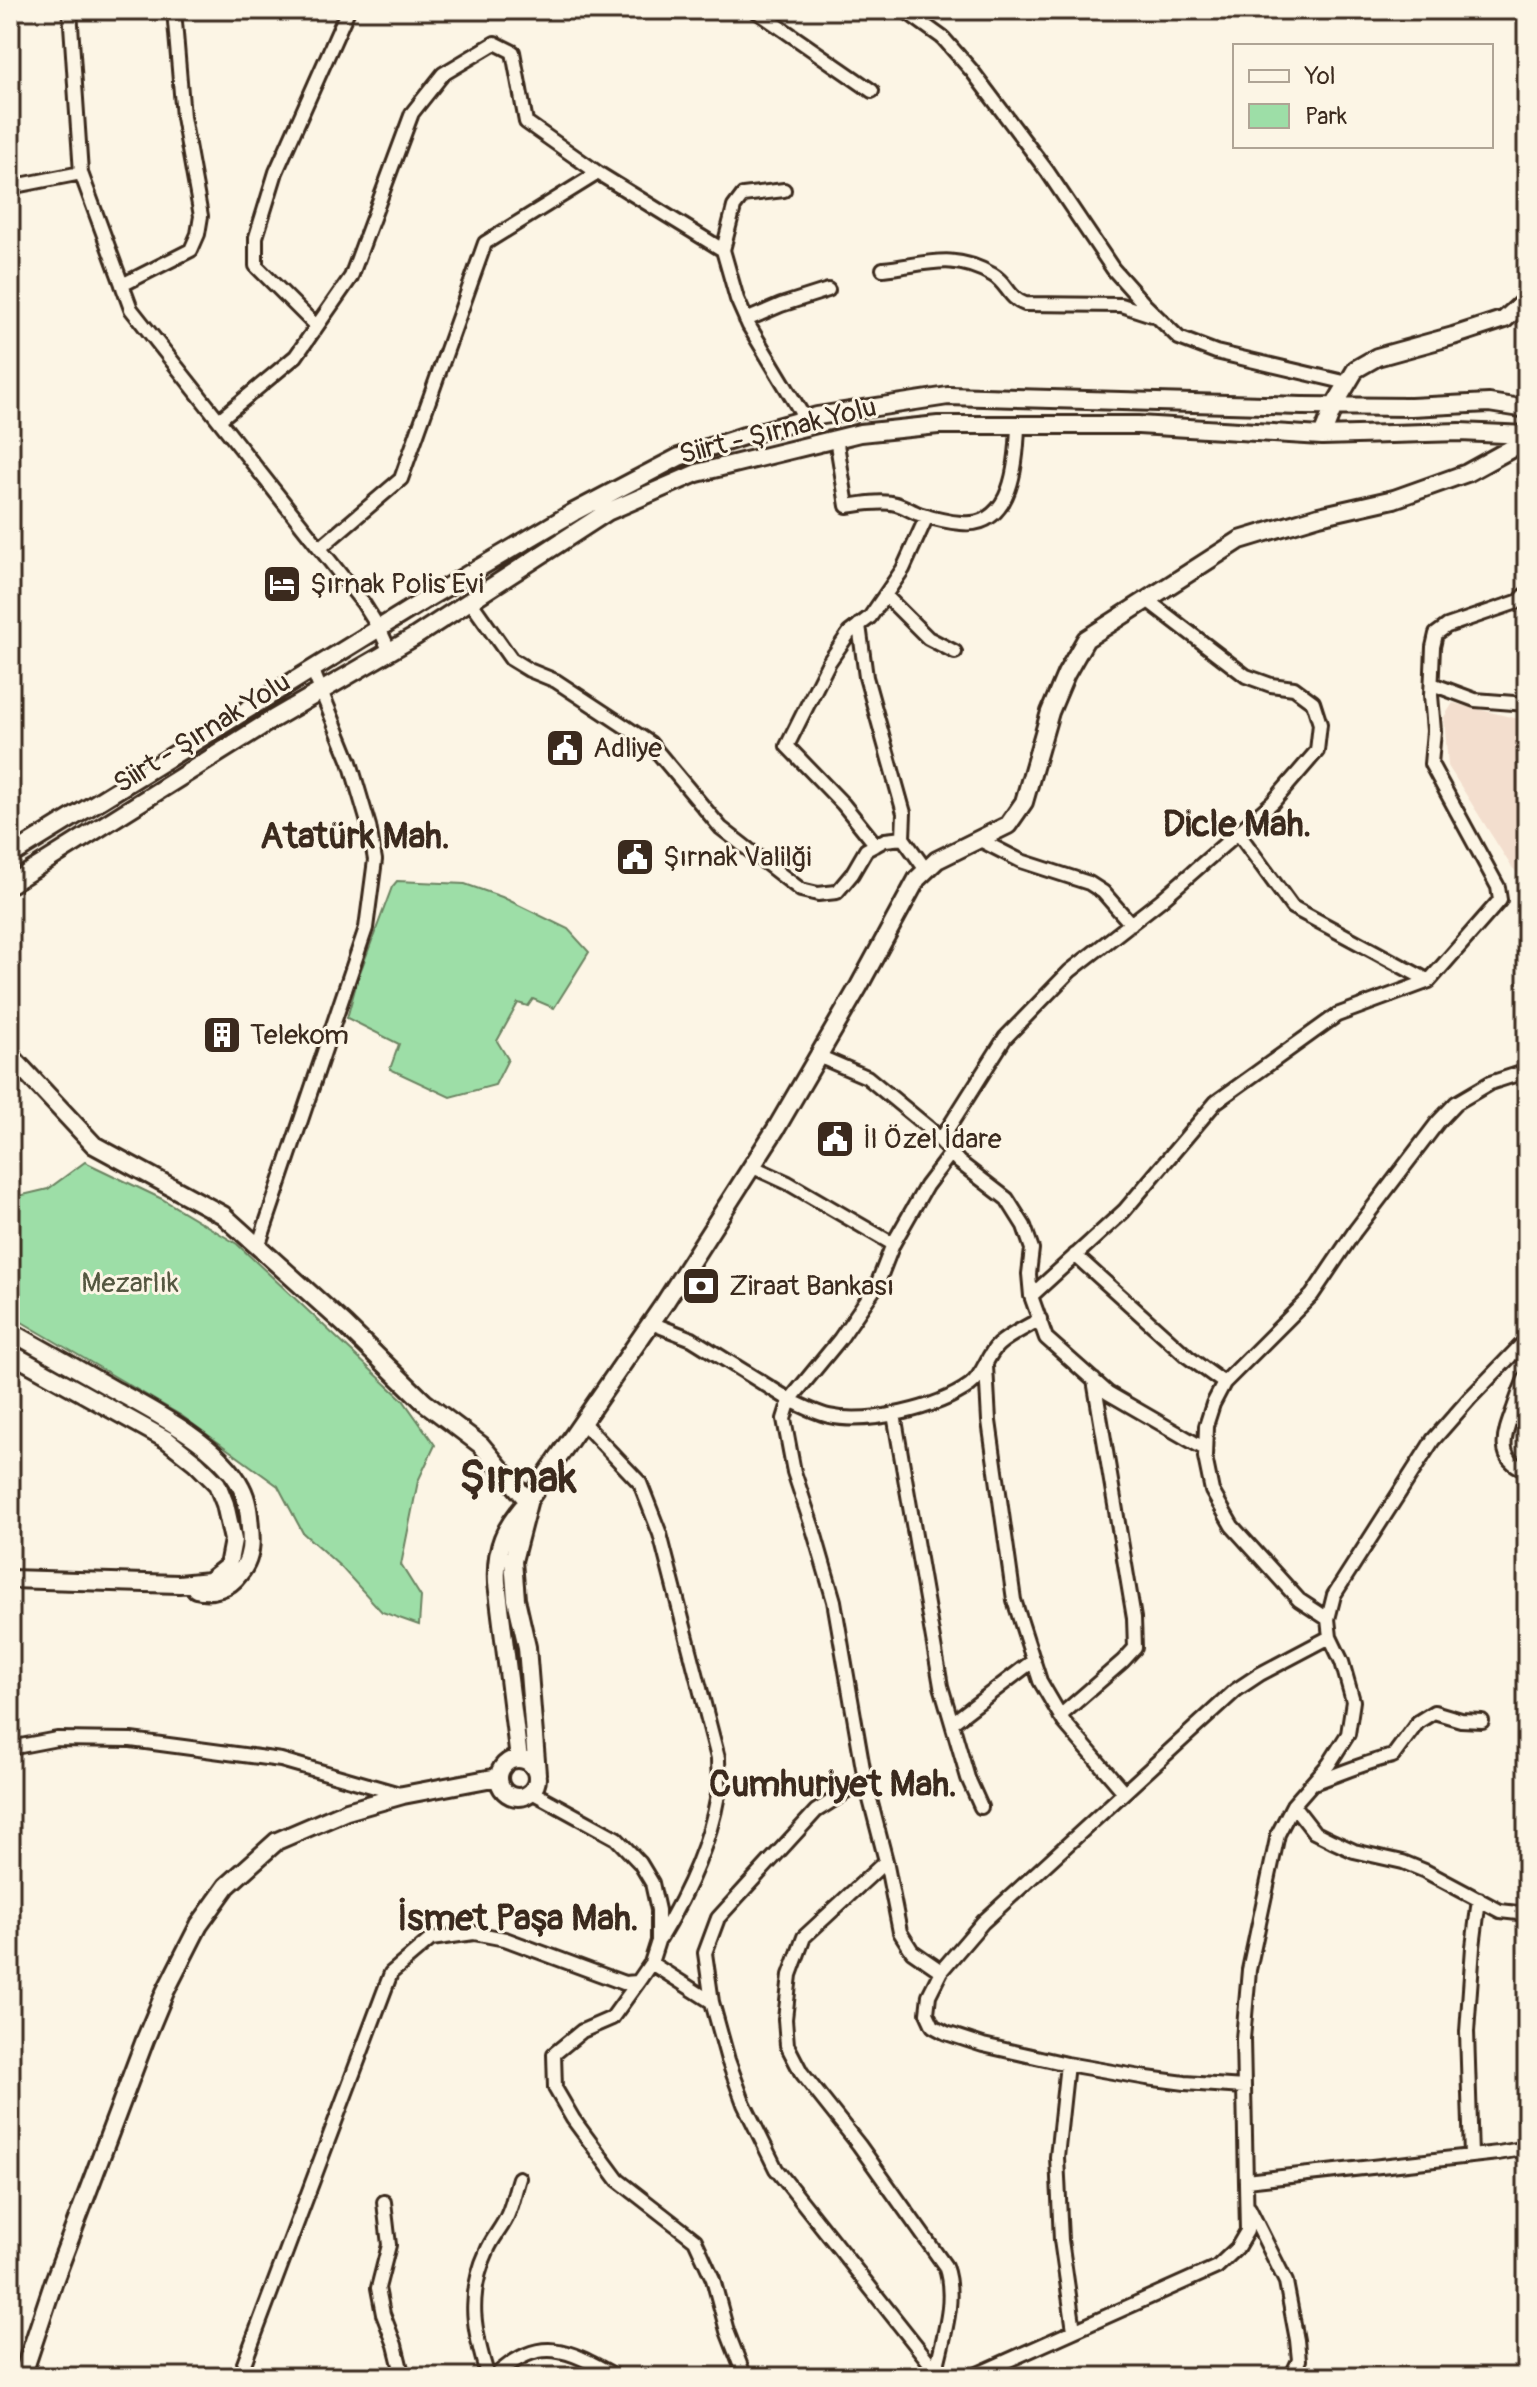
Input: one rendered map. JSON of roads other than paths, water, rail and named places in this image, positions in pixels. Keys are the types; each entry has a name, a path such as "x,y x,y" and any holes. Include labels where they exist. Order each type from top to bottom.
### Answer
{"street":[{"path":"70,10 81,173 131,309 363,603 390,652"},
{"path":"122,285 191,250 198,234 201,216 183,117 174,10"},
{"path":"316,326 256,266 256,237 276,172 348,10"},
{"path":"755,10 872,91"},
{"path":"904,10 943,38 972,71 1047,171 1113,269 1179,338 1216,352 1348,383"},
{"path":"219,420 296,356 351,277 412,113 443,74 495,43 513,52 526,122 598,173 723,250"},
{"path":"10,187 81,173"},
{"path":"320,548 401,479 485,243 598,173"},
{"path":"784,190 743,195 734,207 723,250 746,320 805,419"},
{"path":"883,269 942,260 978,268 993,275 1001,280 1015,300 1025,304 1121,305 1155,315"},
{"path":"746,320 828,290"},
{"path":"1322,436 1334,406 1356,369 1377,357 1505,319 1527,299"},
{"name":"Siirt - Şırnak Yolu","path":"10,856 428,598 574,512 679,457 805,419 948,396 1411,407 1489,403 1527,410"},
{"name":"Siirt - Şırnak Yolu","path":"10,884 273,719 390,652 607,512 697,473 860,433 938,425 1138,425 1322,436 1460,432 1527,437"},
{"path":"836,438 847,506 894,503 927,516 964,524 983,520 1000,508 1009,491 1017,457 1018,425"},
{"path":"519,1759 498,1598 496,1560 503,1537 513,1518 584,1424 777,1127 917,879 937,860 1008,825 1024,802 1050,712 1066,674 1086,639 1240,540 1319,516 1394,499 1467,473 1527,437"},
{"path":"876,845 843,804 787,746 829,662 849,633 870,617 903,569 927,516"},
{"path":"1031,1296 1124,1211 1216,1102 1337,1015 1429,981 1500,900 1498,887 1431,764 1434,731 1433,647 1436,634 1447,626 1520,601 1527,593"},
{"path":"885,595 928,638 955,652"},
{"path":"940,1141 1005,1038 1070,971 1131,924 1273,802 1317,751 1320,724 1313,702 1294,688 1271,685 1246,676 1147,600"},
{"path":"470,601 511,659 556,681 650,743 721,828 801,890 818,894 837,892 866,850 885,840 903,838"},
{"path":"859,625 866,677 904,813 903,838 926,870"},
{"path":"258,1247 366,928 375,860 369,826 350,762 313,671"},
{"path":"1432,684 1475,700 1527,704"},
{"path":"1238,833 1292,907 1429,981"},
{"path":"978,839 1021,861 1089,883 1103,892 1131,924"},
{"path":"10,1055 94,1145 223,1215 344,1324 424,1402 481,1445 528,1501"},
{"path":"818,1056 867,1077 930,1129 959,1162 1007,1199 1024,1226 1032,1249 1029,1274 1031,1296 1046,1338 1108,1393 1205,1449"},
{"path":"1328,1619 1299,1600 1232,1526 1212,1491 1205,1449 1206,1426 1213,1404 1224,1383 1312,1295 1355,1231 1438,1122 1456,1103 1490,1083 1527,1071"},
{"path":"941,1971 912,1951 900,1932 865,1780 834,1601 794,1472 784,1419 790,1400 840,1339 877,1285 893,1244 926,1186 951,1153"},
{"path":"751,1166 788,1183 893,1244"},
{"path":"1075,1255 1188,1357 1224,1383"},
{"path":"651,1323 692,1339 790,1400 830,1416 857,1418 894,1414 932,1403 969,1385 979,1377 998,1346 1040,1319"},
{"path":"10,1331 176,1425 208,1449 241,1485 247,1502 251,1533 249,1559 244,1567 229,1585 219,1589 201,1591 179,1584"},
{"path":"971,2377 1217,2267 1237,2248 1247,2231 1243,2039 1249,1970 1278,1834 1293,1805 1329,1764 1348,1734 1353,1701 1342,1662 1330,1637 1328,1619 1334,1595 1433,1440 1527,1339"},
{"path":"10,1353 167,1440 196,1463 217,1484 233,1540 228,1566 209,1581 179,1584 10,1579"},
{"path":"986,1362 989,1421 1014,1600 1040,1681 1060,1716 1124,1792"},
{"path":"1527,1375 1504,1435 1504,1447 1508,1458 1527,1470"},
{"path":"1060,1716 1135,1648 1134,1618 1094,1380"},
{"path":"894,1414 941,1686 968,1778 981,1807"},
{"path":"584,1424 640,1483 660,1534 718,1758 719,1792 706,1842 677,1910 658,1941 651,1963 612,2018 582,2031 554,2054 555,2088 573,2119 618,2180 695,2240 713,2279 727,2331 745,2377"},
{"path":"528,1501 513,1561 516,1599 527,1647 537,1774 536,1786 522,1798 510,1796 501,1789 498,1777 507,1762 519,1759 530,1764 537,1774"},
{"path":"1244,2087 1185,2083 1067,2064 983,2045 933,2026 927,2013 929,1995 941,1971 983,1922 1236,1690 1330,1637"},
{"path":"952,1723 1034,1660"},
{"path":"1312,1783 1366,1762 1393,1756 1418,1722 1434,1712 1461,1720 1482,1721"},
{"path":"10,1748 57,1739 131,1740 281,1760 403,1795"},
{"path":"22,2377 113,2120 165,1992 199,1925 227,1886 277,1841 347,1811 403,1795 498,1777"},
{"path":"865,1780 816,1811 718,1918 705,1953 712,2002 728,2060 744,2104 776,2169 939,2374"},
{"path":"532,1792 616,1838 640,1863 652,1883 658,1910 658,1941"},
{"path":"1293,1805 1314,1832 1354,1851 1403,1862 1500,1911 1527,1914"},
{"path":"886,1861 804,1937 790,1975 785,2019 787,2045 801,2072 859,2145 945,2266 951,2281 939,2374"},
{"path":"1471,2156 1467,2032 1479,1899"},
{"path":"239,2377 391,1973 431,1939 474,1933 505,1939 624,1983 638,1982"},
{"path":"651,1963 712,2002"},
{"path":"1067,2064 1057,2157 1061,2240 1074,2330"},
{"path":"1246,2181 1527,2148"},
{"path":"519,2178 507,2216 485,2254 474,2294 476,2340 491,2377 509,2363 537,2349 563,2351 617,2377"},
{"path":"384,2202 389,2245 378,2288 403,2377"},
{"path":"1246,2204 1286,2282 1299,2360 1291,2377"}],"place":[{"name":"Şırnak Polis Evi","path":"282,584"},
{"name":"Adliye","path":"565,748"},
{"name":"Şırnak Valilği","path":"635,857"},
{"name":"Telekom","path":"222,1035"},
{"name":"İl Özel İdare","path":"835,1139"},
{"name":"Ziraat Bankası","path":"701,1286"}],"district":[{"name":"Dicle Mah.","path":"1237,824"},
{"name":"Atatürk Mah.","path":"355,836"},
{"name":"Şırnak","path":"518,1478"},
{"name":"Cumhuriyet Mah.","path":"833,1784"},
{"name":"İsmet Paşa Mah.","path":"518,1918"}],"park label":[{"name":"Mezarlık","path":"130,1283"}]}
